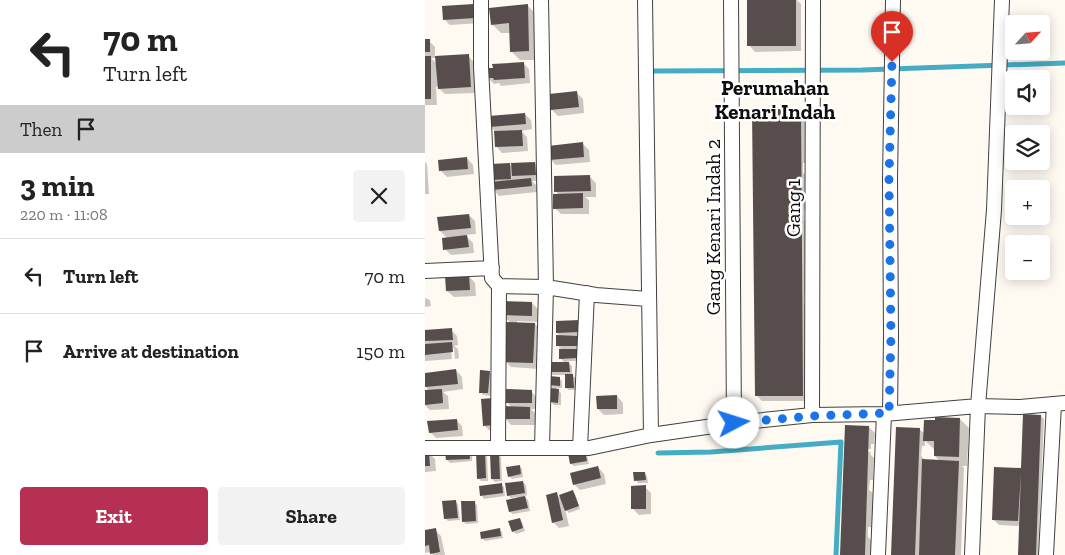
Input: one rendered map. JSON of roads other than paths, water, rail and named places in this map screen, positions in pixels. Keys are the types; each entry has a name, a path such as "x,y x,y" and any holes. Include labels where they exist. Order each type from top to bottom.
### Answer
{"street":[{"path":"481,0 481,67 492,278 499,286 499,447"},
{"path":"541,0 546,286 542,448"},
{"path":"645,0 651,435"},
{"name":"Gang Kenari Indah 2","path":"731,0 734,423"},
{"name":"Gang 1","path":"812,416 813,0"},
{"path":"878,555 891,336 889,179 893,0"},
{"path":"972,555 979,406 994,210 1002,0"},
{"path":"425,271 492,268"},
{"path":"499,286 546,286 587,293 648,298"},
{"path":"580,448 587,293"},
{"path":"425,448 589,448 651,435 734,423 812,416 979,406 1020,407 1060,404 1046,555"}],"waterway":[{"path":"651,68 651,71 862,70 1065,63"},
{"path":"658,453 711,452 841,442 836,555"}],"district":[{"name":"Perumahan Kenari Indah","path":"775,100"}]}
